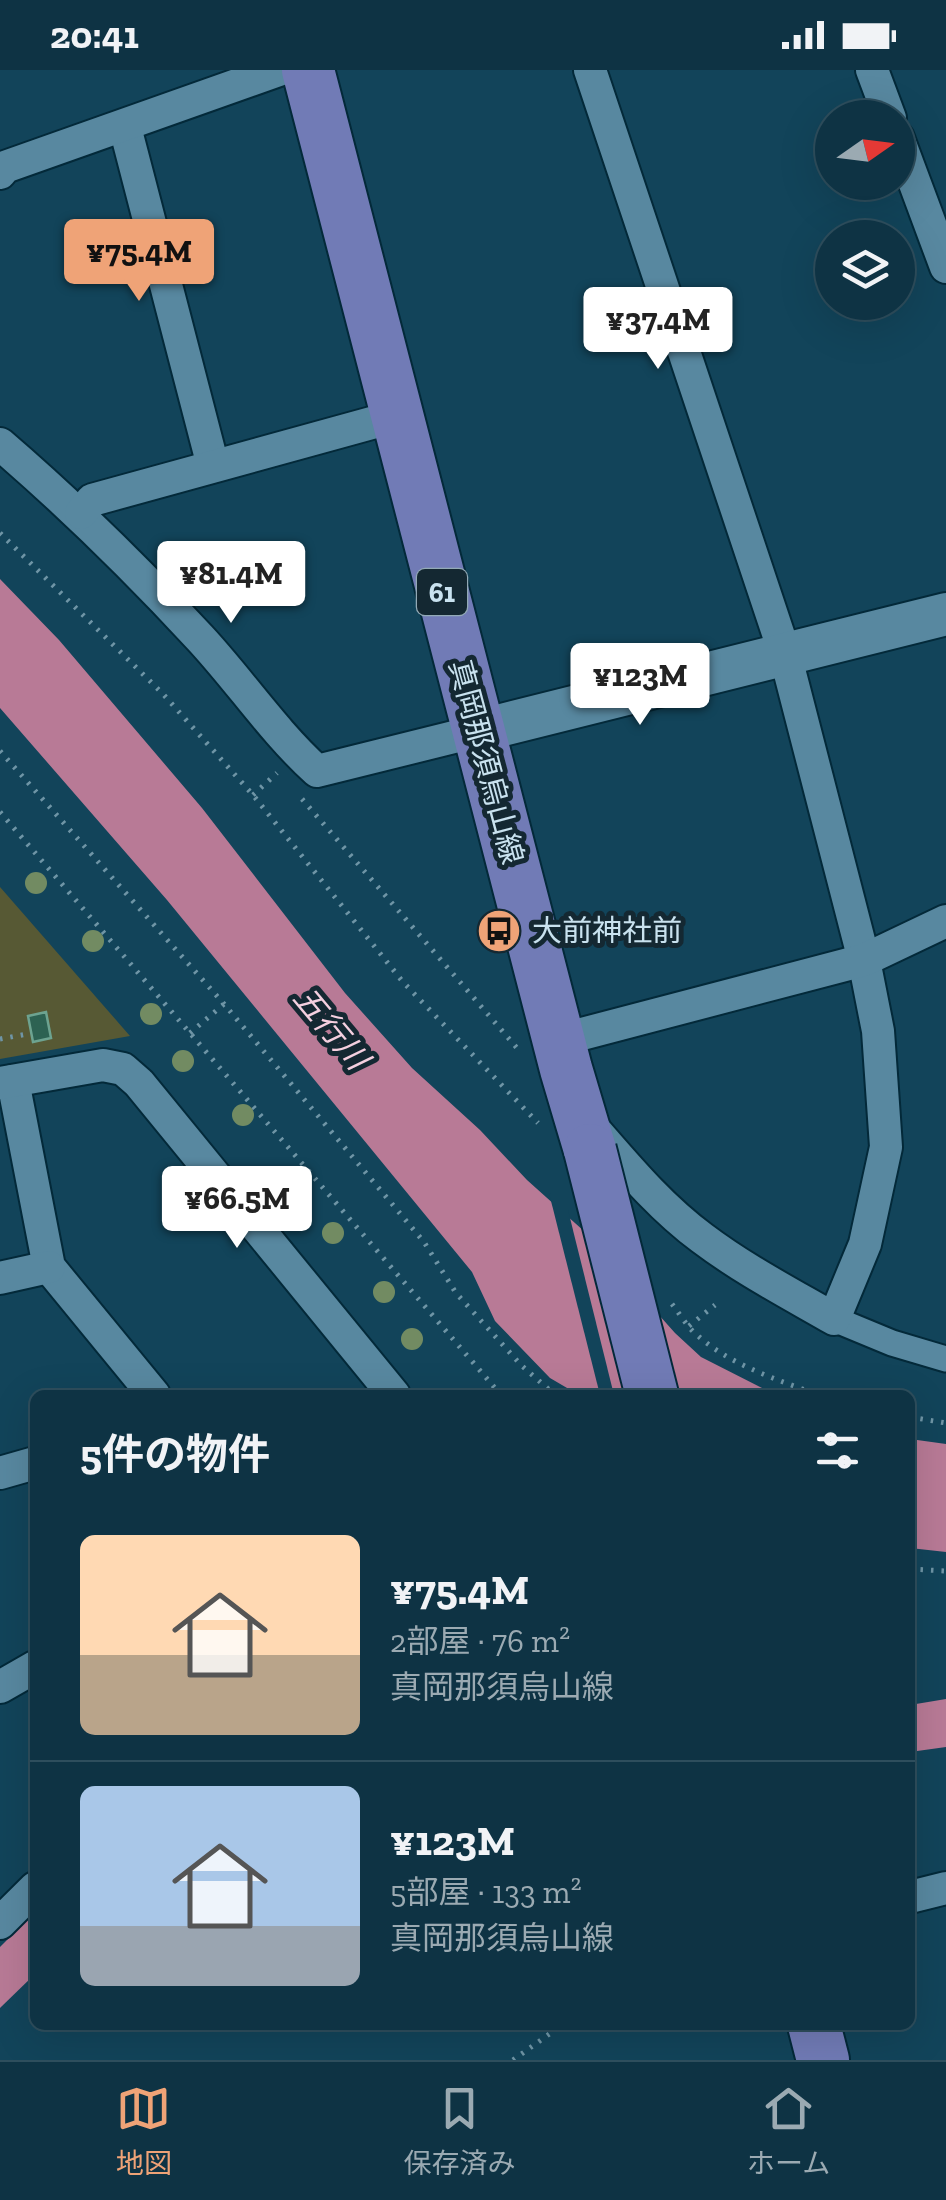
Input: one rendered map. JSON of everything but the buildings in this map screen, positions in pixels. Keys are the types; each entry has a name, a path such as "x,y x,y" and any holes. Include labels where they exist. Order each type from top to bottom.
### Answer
{"main road":[{"name":"真岡那須烏山線","path":"308,70 559,1040 573,1132 650,1390"},
{"path":"815,2030 823,2060"}],"street":[{"path":"2,163 125,127 279,70"},
{"path":"590,70 785,654 864,960 878,1031 886,1147 865,1244 834,1319"},
{"path":"872,70 883,100"},
{"path":"125,127 213,466"},
{"path":"915,184 946,267"},
{"path":"81,513 92,500 397,416"},
{"path":"0,444 81,513 202,640 295,751 318,771 946,614"},
{"path":"559,1040 864,960 946,921"},
{"path":"150,1390 49,1268 6,1082 103,1066 123,1068 390,1390"},
{"path":"573,1132 736,1263 834,1319 892,1343 946,1359"},
{"path":"0,1278 49,1268"},
{"path":"0,1472 30,1464"},
{"path":"0,1687 30,1670"},
{"path":"915,1896 946,1888"},
{"path":"0,1923 30,1893"}],"path":[{"path":"0,533 164,694 254,795 403,982 573,1132"},
{"path":"0,751 224,1004 424,1242 456,1293 521,1365 549,1390"},
{"path":"254,795 279,771"},
{"path":"0,812 497,1390"},
{"path":"190,1032 224,1004"},
{"path":"0,1039 27,1034"},
{"path":"670,1302 689,1326 718,1351 805,1390"},
{"path":"689,1326 716,1306"},
{"path":"915,1418 946,1423"},
{"path":"915,1569 946,1571"},
{"path":"513,2060 555,2030"}],"green space":[{"path":"0,887 130,1036 0,1059"}],"water":[{"name":"五行川","path":"0,579 59,640 202,808 345,993 412,1068 585,1232 701,1357 766,1390 570,1390 550,1378 495,1321 472,1272 167,900 0,708"},
{"path":"915,1440 946,1444 946,1552 915,1549"},
{"path":"946,1699 946,1747 915,1751 915,1704"},
{"path":"30,1917 30,1979 0,2008 0,1947"}],"pier":[{"path":"549,1193 568,1210 613,1390 599,1390"}],"place":[{"name":"大前神社前","path":"499,931"}]}
